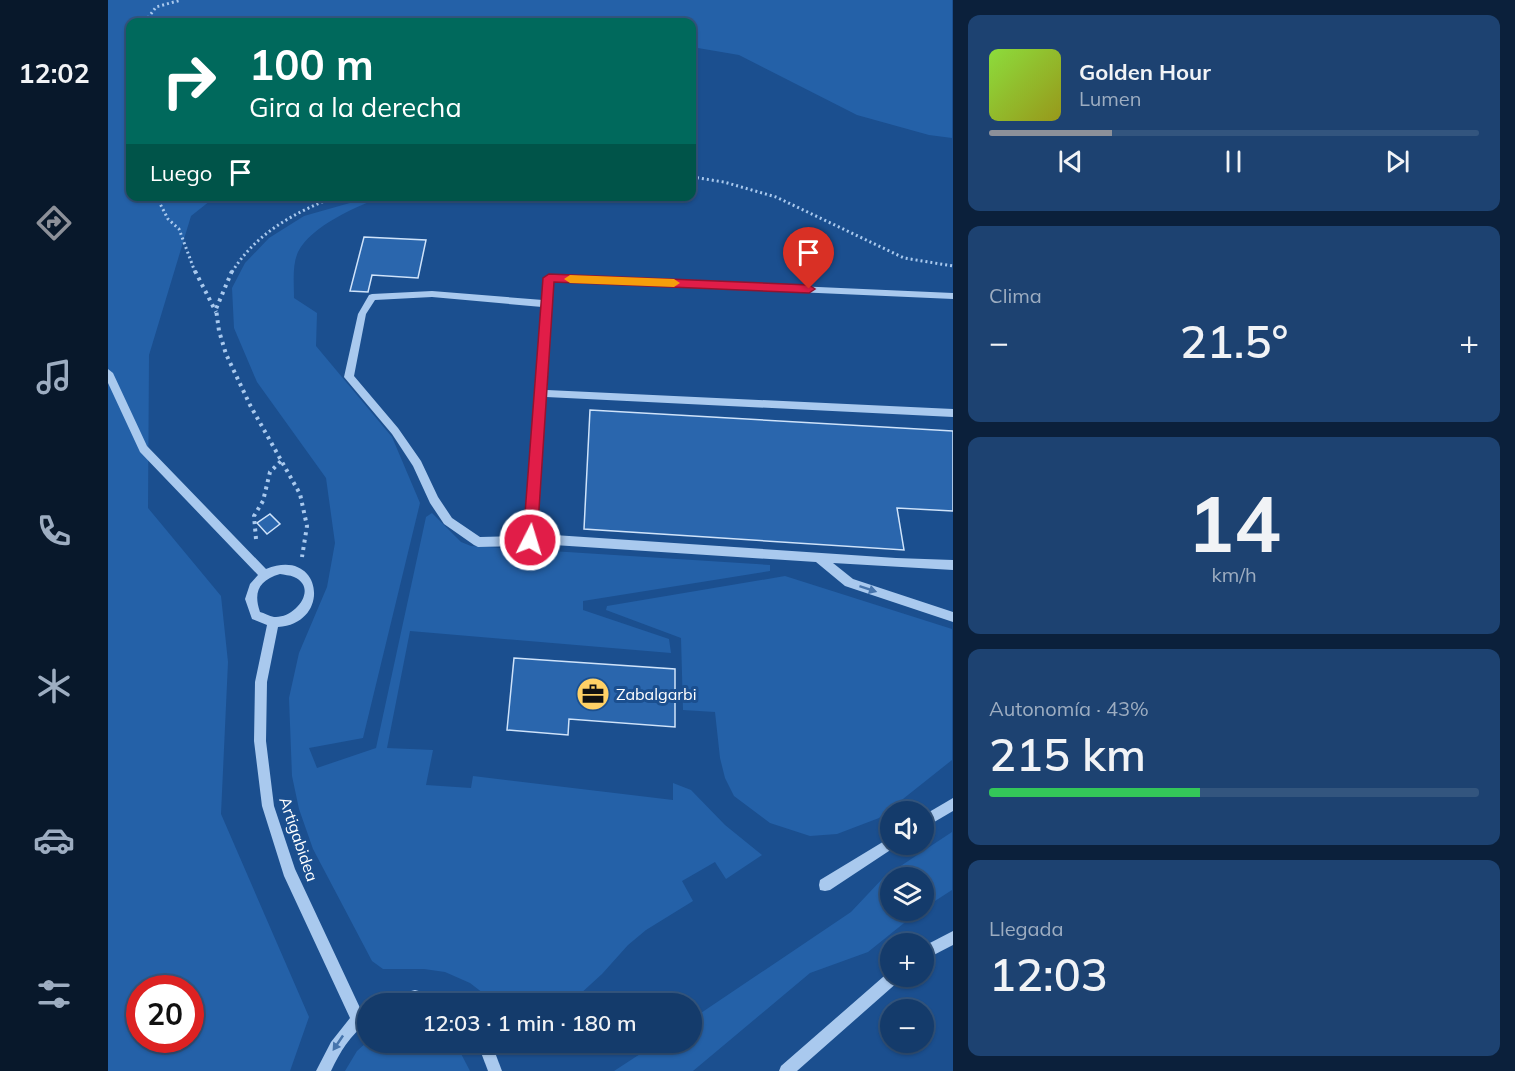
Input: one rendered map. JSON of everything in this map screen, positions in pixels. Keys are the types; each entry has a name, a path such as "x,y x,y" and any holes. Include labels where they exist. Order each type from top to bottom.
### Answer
{"street":[{"path":"530,540 549,278 952,296"},
{"path":"548,304 432,294 372,297 362,314 349,377 395,431 417,464 434,500 448,521 478,542 554,540 952,565"},
{"path":"108,374 143,449 265,575"},
{"path":"542,393 952,413"},
{"path":"819,558 849,583 952,617"},
{"path":"280,569 296,571 308,581 310,589 307,606 292,619 273,622 256,615 250,599 257,581 280,569"},
{"name":"Artigabidea","path":"273,622 261,682 260,741 268,806 289,871 357,1004"},
{"path":"934,816 952,804"},
{"path":"825,885 880,850"},
{"path":"934,947 952,937"},
{"path":"786,1071 881,987"},
{"path":"323,1071 337,1042 357,1022"},
{"path":"488,1053 495,1071"}],"path":[{"path":"148,18 156,7 181,0"},
{"path":"696,178 724,182 776,197 904,258 952,266"},
{"path":"159,201 168,219 179,229 190,262 216,313 222,342 247,397 300,494 305,509 307,532 304,553 296,571"},
{"path":"216,313 225,281 244,253 271,228 323,201"},
{"path":"246,554 256,542 255,516 263,501 270,472 281,461"}],"shaded area":[{"path":"108,0 952,0 952,138 929,135 857,115 739,55 696,48 696,18 126,18 126,201 210,201 191,216 149,355 148,508 221,596 228,662 221,814 309,1017 290,1071 108,1071"},
{"path":"357,201 372,201 336,218 304,243 295,263 294,298 317,313 316,346 392,437 420,503 363,738 309,748 317,768 376,748 426,517 432,513 461,542 471,546 770,565 770,571 583,601 583,610 669,639 671,653 410,631 387,748 433,750 426,785 471,788 473,776 673,800 673,783 691,790 725,825 762,855 726,879 715,862 682,881 693,901 646,930 581,993 483,993 470,983 445,972 424,969 383,969 372,961 313,849 299,809 292,776 289,698 299,653 327,587 335,543 326,478 257,382 234,328 232,288 245,263 269,238 304,216"},
{"path":"785,576 952,629 952,760 900,801 880,801 879,818 837,834 810,836 770,823 734,796 725,778 720,758 715,712 683,710 681,638 606,610 607,606"},
{"path":"952,832 952,890 934,902 934,867 899,867 917,855 934,855 934,844"},
{"path":"880,881 880,921 907,921 892,933 880,933 880,942 868,952 810,973 693,1071 614,1071 642,1053 702,1053 702,1012 851,912"},
{"path":"357,1051 357,1053 461,1053 470,1071 345,1071"}],"building":[{"path":"364,237 426,240 418,278 372,275 368,292 350,291"},
{"path":"590,410 953,431 953,511 897,508 904,550 584,529"},
{"path":"270,514 280,524 267,534 257,523"},
{"name":"Zabalgarbi","path":"514,658 675,669 675,727 569,719 568,735 507,730"}],"slow traffic":[{"path":"570,279 674,283"}],"place":[{"name":"Zabalgarbi","path":"593,694"}],"route":[{"path":"530,540 549,278 809,289"}]}
